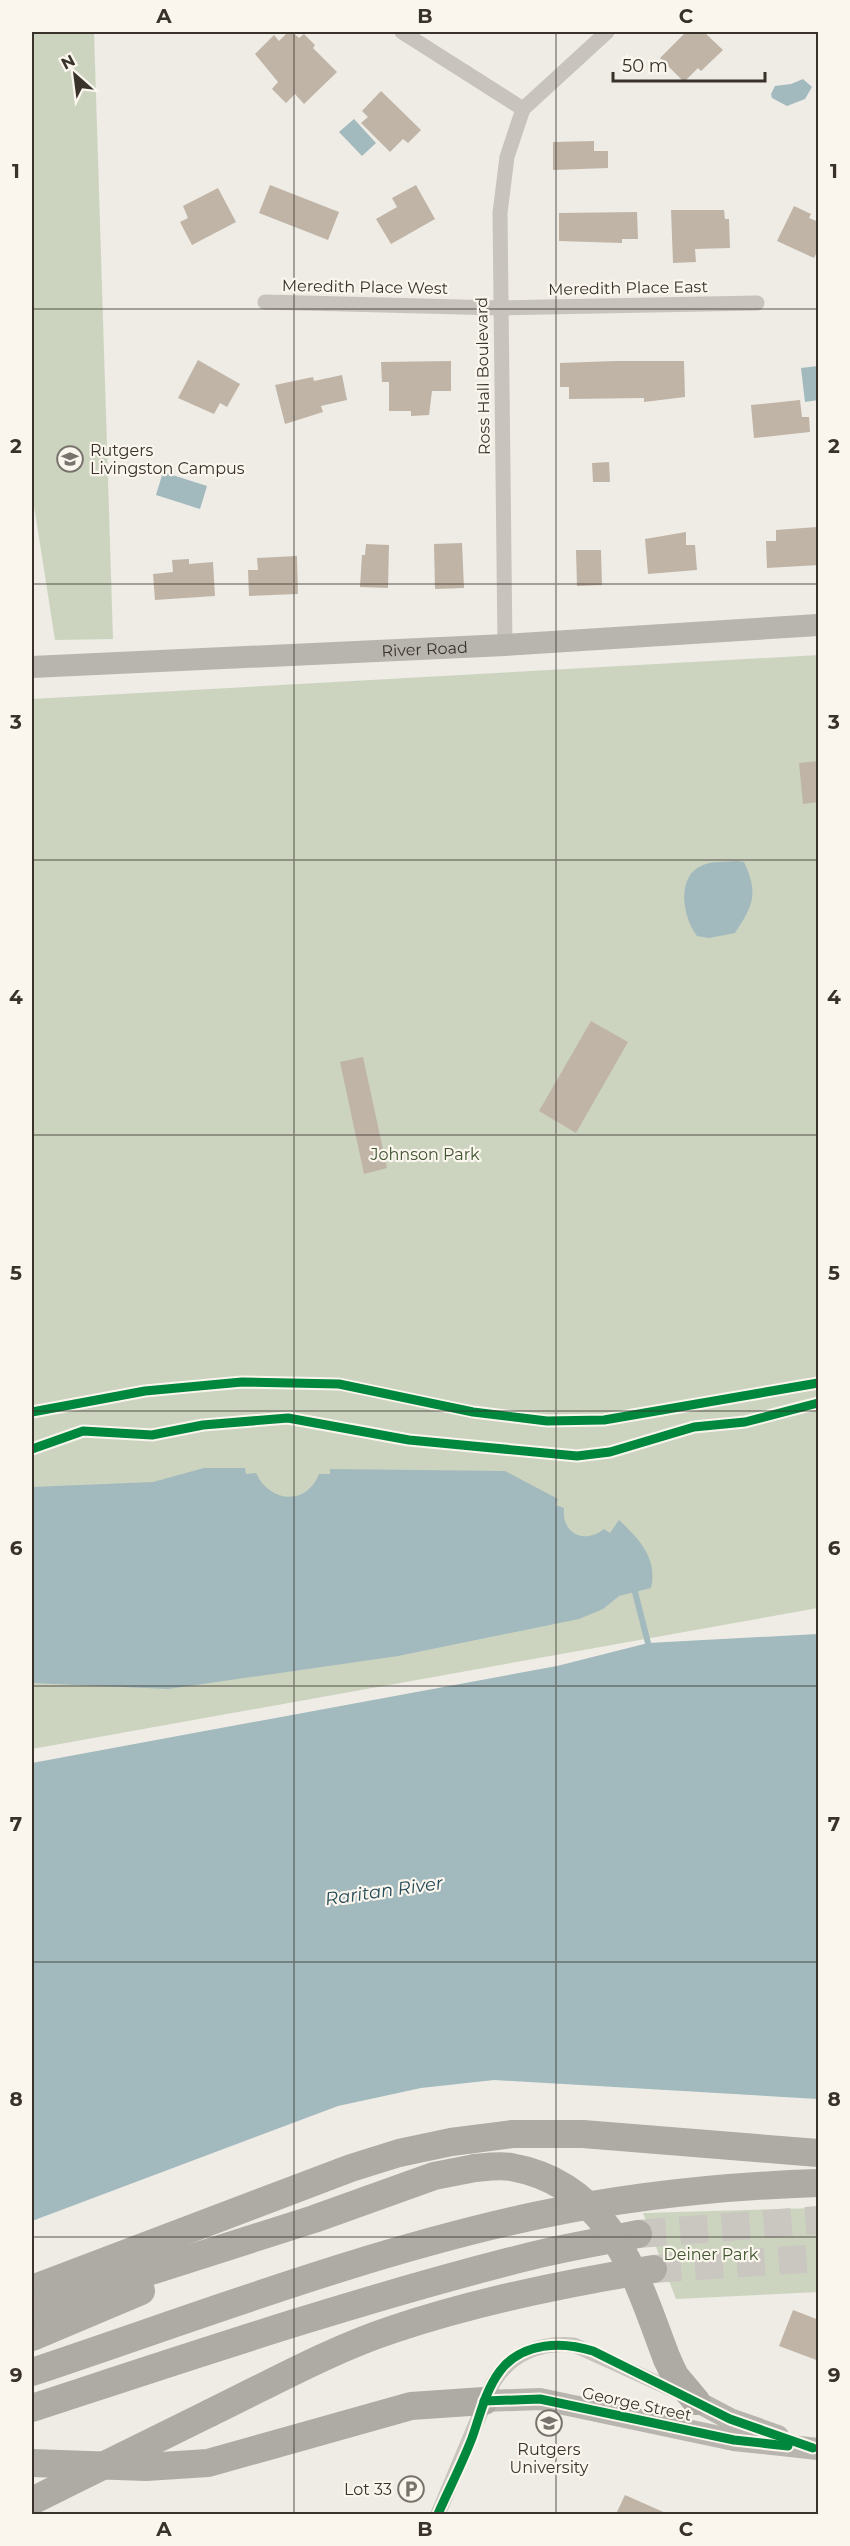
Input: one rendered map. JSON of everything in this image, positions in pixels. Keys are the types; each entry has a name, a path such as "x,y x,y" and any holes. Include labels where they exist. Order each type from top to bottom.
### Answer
{"highway":[{"path":"32,2289 351,2168 399,2152 452,2142 512,2134 583,2134 819,2153"},
{"path":"32,2309 314,2219 434,2176 475,2168 510,2167 539,2175 572,2193 591,2208 610,2229 629,2259 675,2376 696,2401"},
{"path":"32,2372 398,2251 539,2215 646,2198 767,2185 819,2183"},
{"path":"32,2337 314,2219"},
{"path":"32,2408 432,2282 525,2257 638,2234"},
{"path":"32,2501 339,2351 394,2329 537,2291 653,2269"},
{"path":"32,2463 146,2467 208,2463 411,2406 484,2401"}],"street":[{"path":"402,32 523,109 607,32"},
{"name":"Ross Hall Boulevard","path":"505,645 500,213 507,157 523,109"},
{"name":"Meredith Place West","path":"265,302 500,308"},
{"name":"Meredith Place East","path":"500,308 757,303"},
{"name":"River Road","path":"32,667 505,645 819,625"},
{"path":"438,2514 471,2439 484,2401 501,2369 526,2352 556,2344 574,2345 593,2351 729,2419 816,2449"},
{"name":"George Street","path":"484,2401 540,2399 734,2440 816,2449"}],"green space":[{"name":"Rutgers Livingston Campus","path":"32,32 94,32 113,639 55,640 32,493"},
{"name":"Johnson Park","path":"818,655 818,1608 32,1749 32,699"},
{"name":"Deiner Park","path":"818,2208 818,2292 676,2299 643,2213"}],"water":[{"path":"803,79 812,87 805,99 787,106 772,98 771,94 775,86 791,84"},
{"path":"354,119 376,143 362,156 339,132"},
{"path":"818,366 818,400 805,402 801,368"},
{"path":"163,472 207,486 200,509 156,495"},
{"path":"744,862 751,883 752,899 746,915 735,933 709,938 697,936 685,909 684,898 688,878 694,870 703,865"},
{"path":"204,1468 245,1468 246,1474 256,1473 270,1490 288,1497 306,1492 319,1474 330,1474 330,1469 505,1471 558,1499 556,1505 564,1508 566,1524 575,1534 589,1536 604,1529 610,1533 619,1520 640,1542 649,1558 652,1567 651,1588 619,1596 603,1609 579,1619 398,1656 168,1689 32,1683 32,1487 153,1482"},
{"name":"Raritan River","path":"818,1634 818,2099 494,2080 421,2088 338,2106 32,2221 32,1763 557,1666 648,1643"}],"building":[{"path":"288,32 292,32 299,38 304,34 315,45 313,48 337,72 304,104 295,94 286,103 272,89 278,82 255,54 274,35 279,41"},
{"path":"686,32 704,32 723,50 701,71 698,68 684,82 660,58"},
{"path":"381,91 421,130 408,143 403,139 390,152 361,123 368,117 362,111"},
{"path":"594,141 594,151 608,151 608,168 553,170 553,142"},
{"path":"270,185 339,212 328,240 259,213"},
{"path":"416,185 435,219 391,244 376,219 397,207 392,198"},
{"path":"218,188 236,222 192,245 180,222 188,218 183,206"},
{"path":"794,206 811,214 809,218 819,222 819,248 814,258 777,241"},
{"path":"671,210 724,210 725,219 729,219 730,248 695,249 696,262 673,263"},
{"path":"637,212 638,239 622,239 622,243 559,241 559,213"},
{"path":"198,360 240,384 227,407 220,403 214,414 178,398"},
{"path":"451,361 451,391 432,391 429,415 411,416 411,411 389,411 389,382 382,382 381,362"},
{"path":"684,361 685,397 644,402 644,398 569,399 569,387 560,387 560,363"},
{"path":"342,375 347,400 321,406 323,412 285,424 275,385 313,377 314,381"},
{"path":"800,400 802,417 809,417 810,432 754,438 751,405"},
{"path":"609,462 610,482 593,482 592,463"},
{"path":"817,527 819,565 767,568 766,541 776,541 776,530"},
{"path":"686,532 686,545 695,545 697,570 648,574 645,539"},
{"path":"462,543 464,588 435,589 434,544"},
{"path":"366,544 389,545 388,588 360,587 362,555 365,555"},
{"path":"576,550 601,550 602,585 577,586"},
{"path":"297,556 298,594 249,596 248,570 258,570 257,558"},
{"path":"189,559 189,564 213,562 215,596 155,600 153,574 173,572 172,560"},
{"path":"819,761 819,802 803,804 799,763"},
{"path":"591,1021 628,1042 576,1133 539,1111"},
{"path":"363,1057 387,1168 364,1174 340,1062"},
{"path":"793,2310 819,2320 819,2361 779,2346"},
{"path":"625,2495 668,2514 616,2514"}],"waterway":[{"path":"635,1592 648,1643"}],"tunnel":[{"path":"638,2234 818,2220"},
{"path":"653,2269 818,2258"}],"cycle path":[{"path":"32,1412 145,1391 242,1382 339,1384 473,1412 547,1421 604,1420 818,1383"},
{"path":"32,1449 83,1431 152,1435 203,1425 288,1418 409,1440 577,1456 610,1452 694,1427 745,1422 818,1403"},
{"path":"438,2514 468,2448 495,2379 509,2361 519,2354 543,2346 568,2346 593,2351 730,2419 813,2448"},
{"path":"484,2401 540,2399 734,2440 788,2446"}],"place":[{"name":"Rutgers Livingston Campus","path":"70,459"},
{"name":"Rutgers University","path":"549,2423"},
{"name":"Lot 33","path":"411,2489"}]}
